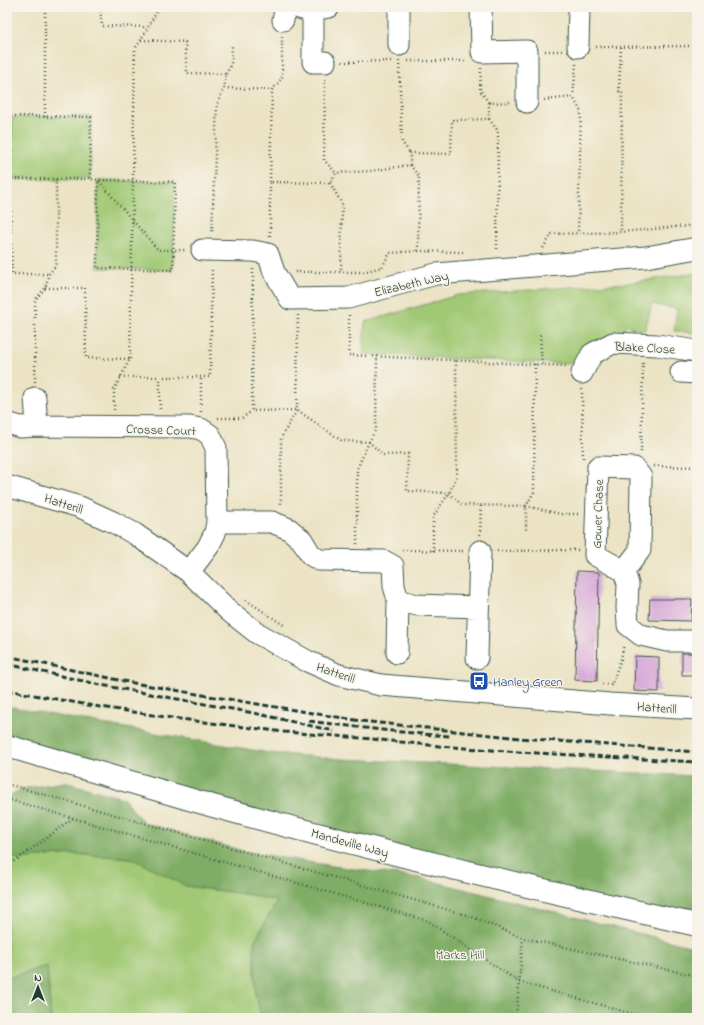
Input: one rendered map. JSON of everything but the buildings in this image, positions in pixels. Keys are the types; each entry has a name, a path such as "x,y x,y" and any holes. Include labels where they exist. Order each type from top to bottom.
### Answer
{"main road":[{"name":"Mandeville Way","path":"7,746 214,806 347,841 526,886 697,925"}],"street":[{"path":"396,55 399,7"},
{"path":"481,7 482,52 527,52 527,102"},
{"path":"578,49 579,7"},
{"path":"302,10 313,62 325,62"},
{"name":"Elizabeth Way","path":"298,299 348,298 436,274 646,257 697,248"},
{"path":"207,250 265,259 290,299 298,299"},
{"name":"Blake Close","path":"584,370 592,354 613,343 657,345 697,351"},
{"path":"35,398 37,426"},
{"name":"Crosse Court","path":"7,423 20,427 190,427 201,424 210,435 216,448 217,522 215,533 208,547 189,572"},
{"name":"Gower Chase","path":"624,571 595,555 598,467 634,468 641,471"},
{"path":"641,471 640,550 624,571 628,584 628,625 641,635 667,641 697,641"},
{"name":"Hatterill","path":"7,482 16,489 80,507 135,534 189,572 229,611 257,633 307,661 340,675 382,685 610,704 697,709"},
{"path":"217,522 276,524 289,528 302,540 311,555 319,560 384,561 393,566 394,586 398,600 397,653"},
{"path":"478,658 480,551"},
{"path":"398,600 417,605 478,607"}],"path":[{"path":"45,117 45,12 48,7"},
{"path":"100,7 102,26 147,27"},
{"path":"113,427 114,390 130,359 135,49 157,11 157,7"},
{"path":"252,411 265,259 270,232 272,90 282,78 302,10"},
{"path":"141,40 185,42 187,73 226,74"},
{"path":"120,377 210,377 207,250 217,104 224,88 226,74 231,65 232,46"},
{"path":"527,52 620,47 697,46"},
{"path":"620,47 619,91 622,92 621,232"},
{"path":"578,49 573,97 581,112 578,233"},
{"path":"336,173 324,160 325,62 396,55 472,61 482,52"},
{"path":"482,52 480,90 489,103 489,119 498,131 497,254 504,253"},
{"path":"396,55 402,142 410,153 410,165 419,176 418,251"},
{"path":"224,88 272,90"},
{"path":"489,103 527,102 573,97"},
{"path":"7,116 90,117 90,179"},
{"path":"12,117 12,179 9,236 12,274 48,274"},
{"path":"410,153 451,154 452,120 489,119"},
{"path":"7,141 12,141"},
{"path":"336,173 370,171 410,165"},
{"path":"330,183 336,173"},
{"path":"12,179 90,179 175,182 173,270 97,268 98,180"},
{"path":"35,398 35,300 45,288 48,274 56,265 56,179"},
{"path":"98,180 158,250 207,250"},
{"path":"270,182 330,183"},
{"path":"330,183 342,204 341,272"},
{"path":"541,251 552,234 621,232 697,226"},
{"path":"265,259 341,272 363,272 382,267 390,253 418,251 465,252"},
{"path":"45,288 85,288 86,358 130,359"},
{"path":"348,298 349,355 535,364 584,370 583,465 598,467"},
{"path":"276,524 281,438 297,410 298,299"},
{"path":"540,335 542,365"},
{"path":"643,344 641,471 697,467"},
{"path":"357,561 357,470 368,442 376,429 377,356"},
{"path":"433,551 433,517 457,476 456,360"},
{"path":"526,532 526,506 534,492 535,364"},
{"path":"201,377 201,424 242,418 252,411 297,410 342,441 368,442 383,455 408,454 407,491 449,492 462,505 526,506 561,514 596,515"},
{"path":"159,426 160,378"},
{"path":"480,551 481,506"},
{"path":"244,598 288,629"},
{"path":"596,683 611,684 622,659 628,625"},
{"path":"7,784 470,916 523,938 697,976"},
{"path":"7,799 428,921 519,982 647,1018"},
{"path":"7,865 18,859 73,818"},
{"path":"516,1018 523,938"}],"green space":[{"path":"12,117 91,117 90,179 12,179"},
{"path":"98,180 175,182 173,270 97,268"},
{"path":"697,273 697,333 674,331 677,309 652,304 645,330 626,326 621,334 578,359 573,364 363,354 365,322 458,295 628,283"},
{"path":"7,706 270,753 342,759 697,776 697,925 7,746"},
{"name":"Marks Hill","path":"64,782 123,798 144,823 243,851 332,866 420,878 697,948 697,1018 262,1018 256,996 254,942 277,901 252,895 186,886 132,858 73,854 18,859 7,854 7,797 22,789"},
{"path":"7,854 18,859 73,854 132,858 186,886 252,895 277,901 254,942 256,996 262,1018 51,1018 47,966 7,978"},
{"path":"47,966 51,1018 7,1018 7,978"}],"railway":[{"path":"7,656 128,682 361,721 520,738 697,752"},
{"path":"7,664 101,685 254,713 334,731"},
{"path":"7,690 94,706 172,718 284,732 519,752 697,762"},
{"path":"309,721 397,732 450,736"}],"place":[{"name":"Hanley Green","path":"479,681"}]}
